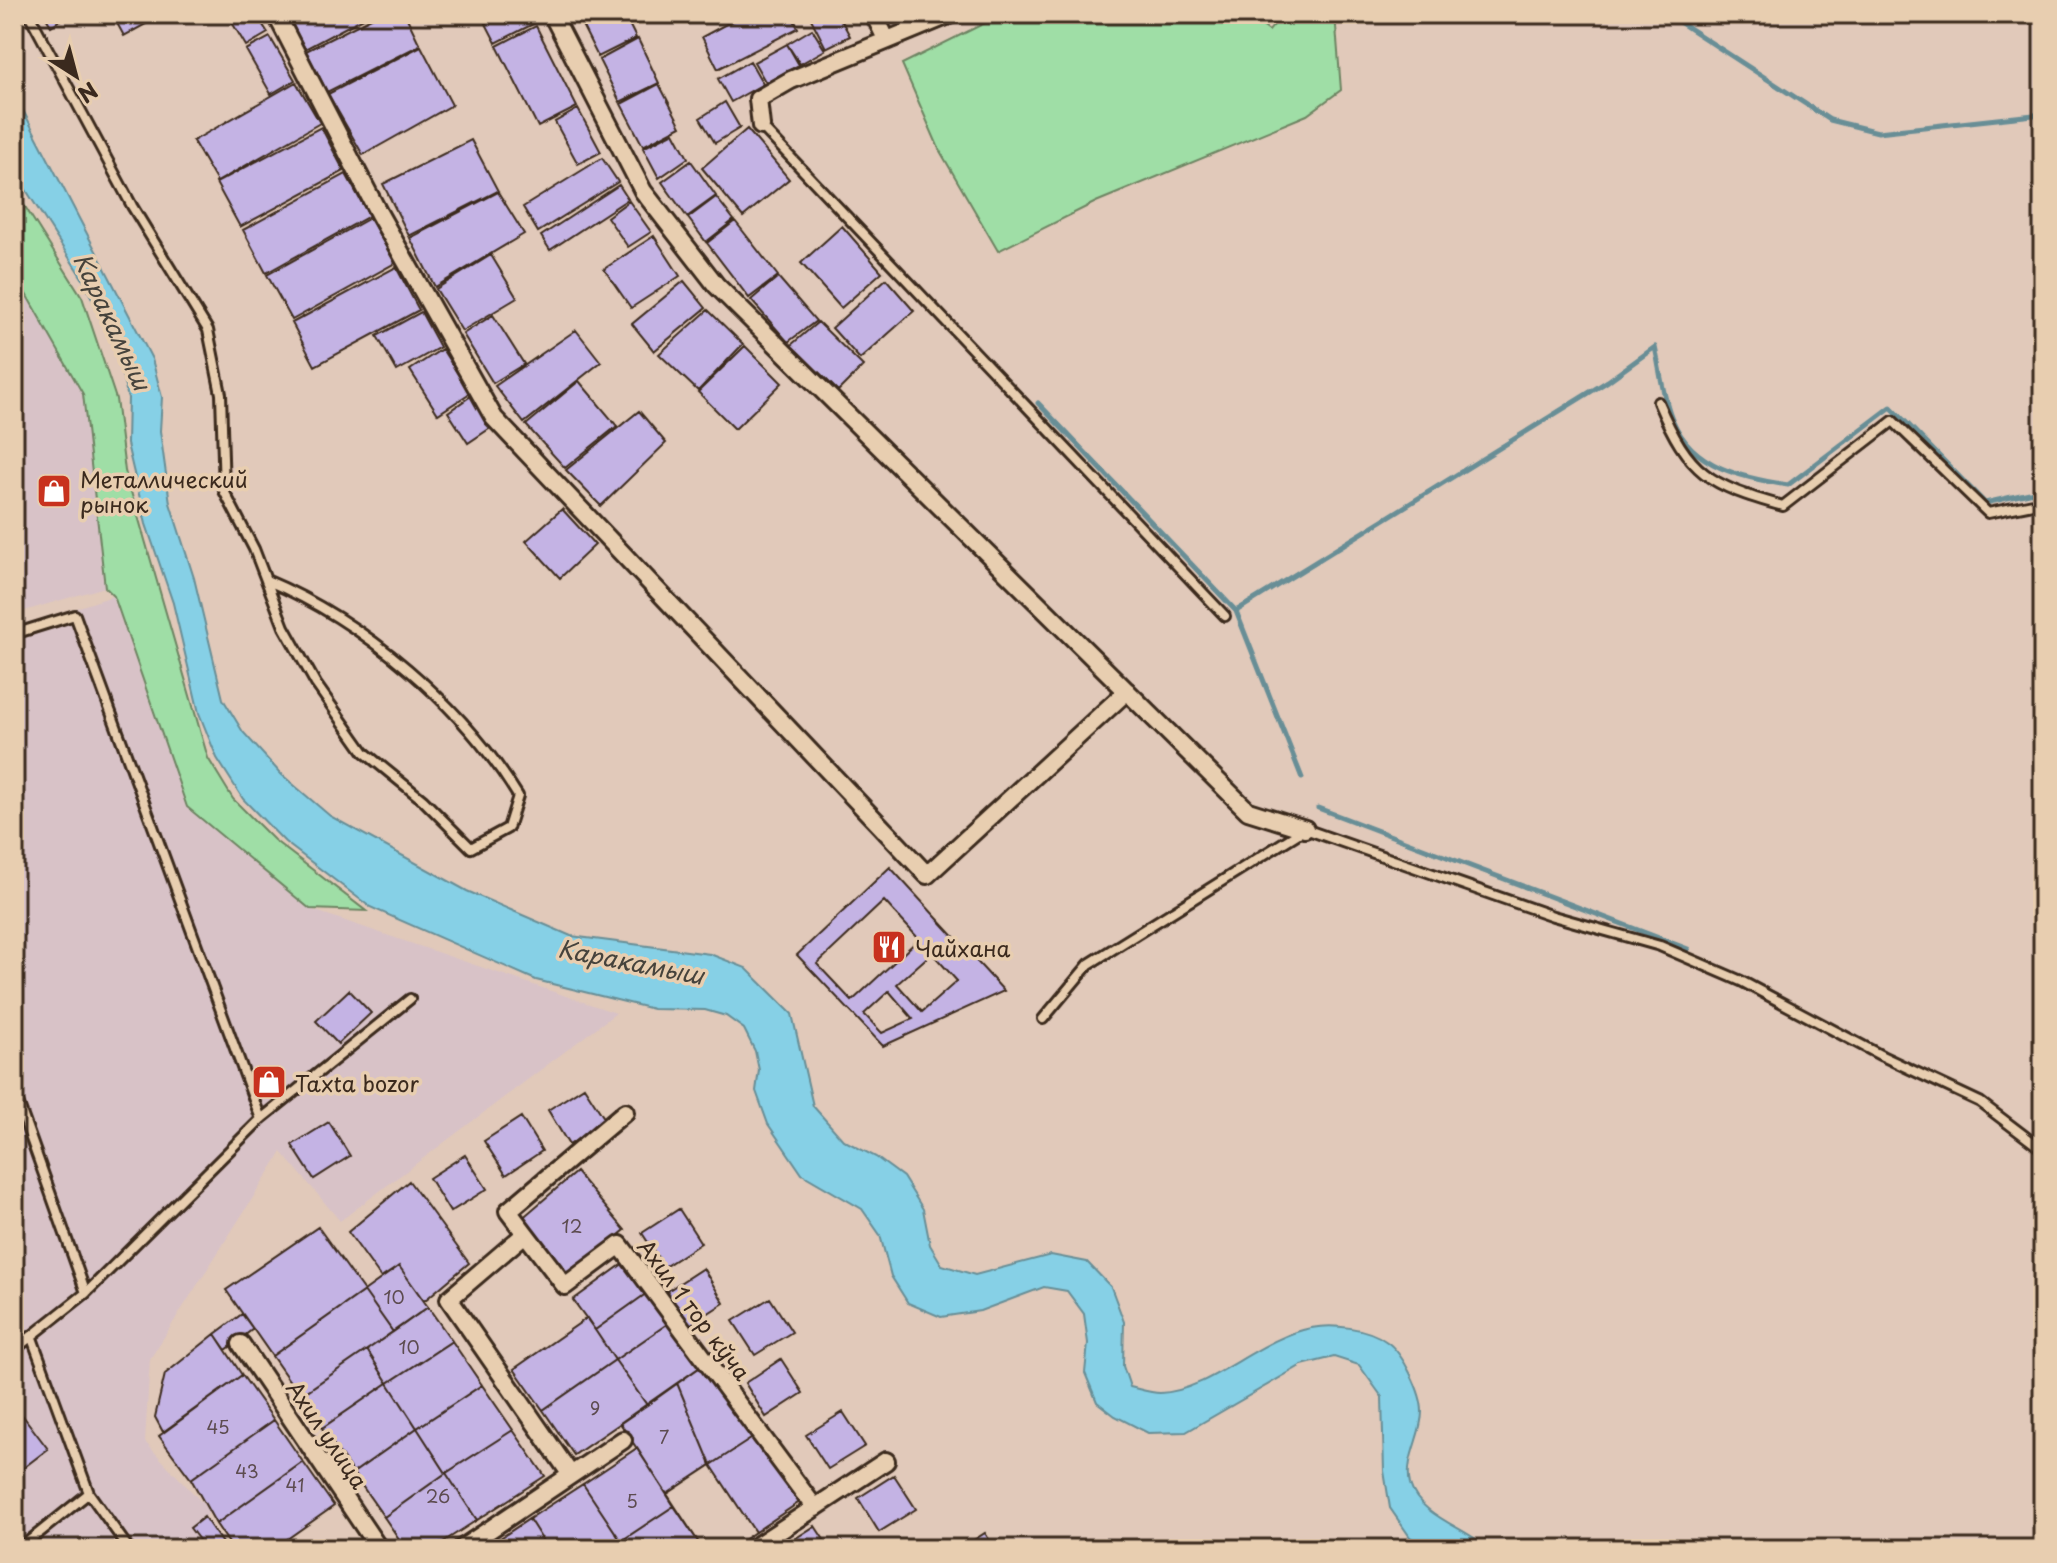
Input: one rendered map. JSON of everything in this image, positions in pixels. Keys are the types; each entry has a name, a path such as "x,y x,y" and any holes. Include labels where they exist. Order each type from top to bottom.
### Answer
{"street":[{"path":"276,14 379,214 494,418 927,875 1127,691"},
{"path":"552,14 643,191 716,285 1248,811 1305,829"},
{"path":"874,14 886,39"},
{"path":"761,126 758,99 791,80 951,14"},
{"name":"Ахил 1 тор кўча","path":"625,1112 508,1211 565,1286 620,1245 815,1508"},
{"path":"525,1234 449,1299 571,1475"},
{"name":"Ахил улица","path":"241,1344 379,1549"},
{"path":"461,1549 623,1440"},
{"path":"752,1549 886,1461"}],"lane":[{"path":"29,14 132,206 208,330 221,394 224,491 266,580 284,627 316,684 364,752 423,800 471,848 508,828 518,796 491,751 425,682 300,594 266,580"},
{"path":"761,126 1225,616"},
{"path":"1658,402 1677,447 1709,481 1783,506 1893,421 1988,513 2043,502"},
{"path":"14,634 75,615 261,1119"},
{"path":"1043,1019 1089,964 1305,829 1553,916 1660,946 1741,981 1882,1056 1980,1102 2043,1150"},
{"path":"14,1350 86,1293 261,1119 410,999"},
{"path":"14,1091 86,1293"},
{"path":"32,1338 89,1493 129,1549"},
{"path":"19,1549 89,1493"}],"shaded area":[{"name":"Металлический рынок","path":"14,273 83,394 105,587 14,614"},
{"name":"Taxta bozor","path":"113,596 187,807 310,909 616,1013 340,1221 282,1152 150,1359 145,1442 209,1510 206,1517 228,1549 14,1549 14,628"}],"green space":[{"path":"1003,14 1246,14 1269,31 1283,14 1335,14 1341,90 1307,115 1096,202 998,251 940,151 902,64"},
{"path":"14,189 82,297 116,399 125,471 208,758 233,799 274,840 366,911 310,909 187,807 114,596 105,587 83,394 14,273"}],"water":[{"name":"Каракамыш","path":"14,93 152,359 162,397 160,431 170,503 194,578 223,699 243,732 281,774 330,816 467,891 571,936 710,954 746,968 792,1014 813,1106 843,1140 876,1157 903,1177 923,1209 930,1245 942,1265 975,1275 1051,1255 1087,1262 1111,1287 1124,1322 1123,1366 1130,1387 1156,1393 1197,1384 1272,1342 1311,1328 1350,1328 1370,1333 1387,1342 1405,1364 1421,1404 1421,1421 1409,1466 1410,1484 1415,1495 1433,1513 1489,1549 1430,1549 1410,1537 1390,1508 1384,1471 1382,1397 1359,1365 1334,1357 1302,1365 1186,1432 1148,1433 1115,1416 1097,1402 1085,1373 1088,1343 1084,1314 1067,1291 1044,1287 980,1311 941,1317 908,1303 891,1276 880,1235 862,1209 802,1174 768,1124 756,1091 759,1070 755,1051 744,1029 726,1016 705,1010 653,1009 536,980 370,907 285,842 243,799 217,758 199,713 173,603 146,524 127,444 128,398 116,351 84,281 14,171"}],"building":[{"path":"44,14 69,14 51,26"},
{"path":"112,14 164,14 124,36"},
{"path":"227,14 256,14 268,33 246,46"},
{"path":"287,14 371,14 305,49"},
{"path":"379,14 405,14 420,45 327,92 306,51"},
{"path":"481,14 530,14 535,23 496,43"},
{"path":"624,14 636,38 598,57 577,15"},
{"path":"745,14 791,14 798,28 718,69 702,37"},
{"path":"838,14 850,36 826,48 809,15"},
{"path":"536,26 577,107 538,127 497,46"},
{"path":"812,29 825,50 800,64 787,44"},
{"path":"270,37 295,80 271,94 246,50"},
{"path":"638,39 659,83 620,102 599,60"},
{"path":"787,44 799,65 766,83 754,62"},
{"path":"421,46 452,105 363,155 328,94"},
{"path":"750,61 763,84 731,102 718,79"},
{"path":"296,82 320,123 217,182 193,141"},
{"path":"659,84 681,126 643,146 621,104"},
{"path":"725,102 740,128 715,143 700,118"},
{"path":"578,109 601,152 578,164 555,122"},
{"path":"321,127 344,171 240,227 216,183"},
{"path":"747,129 789,179 743,217 702,168"},
{"path":"674,132 688,158 659,178 643,148"},
{"path":"471,140 498,191 409,236 383,184"},
{"path":"602,158 618,182 538,232 523,207"},
{"path":"691,161 716,196 687,217 662,182"},
{"path":"346,174 369,216 266,273 243,230"},
{"path":"619,185 628,199 550,250 541,236"},
{"path":"498,192 524,234 435,287 410,238"},
{"path":"716,197 734,220 706,242 688,218"},
{"path":"629,201 651,232 628,247 607,217"},
{"path":"370,218 395,263 292,320 267,275"},
{"path":"735,221 778,276 749,298 707,243"},
{"path":"842,226 882,272 841,308 801,263"},
{"path":"654,236 680,276 631,308 604,269"},
{"path":"491,255 517,298 462,331 436,289"},
{"path":"396,267 419,310 315,366 292,323"},
{"path":"778,277 816,321 788,342 751,300"},
{"path":"886,279 914,311 860,359 832,328"},
{"path":"684,281 706,308 654,351 632,324"},
{"path":"708,310 743,344 698,391 659,354"},
{"path":"421,312 440,347 397,371 377,336"},
{"path":"493,315 524,364 493,383 463,334"},
{"path":"818,322 863,366 838,391 791,345"},
{"path":"576,330 601,362 524,423 495,386"},
{"path":"745,346 782,383 735,429 698,392"},
{"path":"442,349 470,393 438,414 410,370"},
{"path":"579,381 617,426 565,468 526,425"},
{"path":"471,396 492,427 468,443 448,412"},
{"path":"639,411 666,443 601,506 566,470"},
{"path":"562,509 595,545 560,578 526,541"},
{"path":"890,867 1004,991 883,1046 797,955","holes":["884,901 919,939 852,1001 817,964","932,953 957,981 922,1012 897,984","889,991 913,1019 882,1033 864,1014"]},
{"path":"349,990 371,1013 338,1044 316,1021"},
{"path":"584,1087 606,1121 569,1145 548,1110"},
{"path":"521,1117 542,1151 506,1175 484,1141"},
{"path":"329,1122 350,1156 314,1179 292,1145"},
{"path":"465,1155 487,1189 450,1212 429,1178"},
{"path":"576,1172 625,1230 568,1277 520,1220"},
{"path":"409,1181 469,1263 424,1301 399,1266 381,1278 348,1232"},
{"path":"679,1209 701,1243 664,1267 642,1233"},
{"path":"318,1227 364,1291 272,1356 226,1290"},
{"path":"624,1263 647,1293 595,1330 573,1300"},
{"path":"399,1266 428,1307 393,1332 364,1291"},
{"path":"703,1268 724,1303 688,1326 666,1292"},
{"path":"364,1291 393,1332 300,1396 272,1356"},
{"path":"647,1293 670,1322 615,1360 595,1330"},
{"path":"770,1298 792,1332 755,1355 733,1321"},
{"path":"428,1307 452,1341 388,1383 367,1350"},
{"path":"242,1314 253,1329 226,1350 215,1334"},
{"path":"587,1318 615,1360 543,1410 514,1369"},
{"path":"670,1322 703,1365 647,1405 615,1360"},
{"path":"215,1334 242,1375 163,1432 155,1417 165,1374"},
{"path":"452,1341 482,1385 417,1428 388,1383"},
{"path":"367,1350 388,1383 322,1428 300,1396"},
{"path":"781,1359 803,1393 766,1417 745,1383"},
{"path":"615,1360 647,1405 574,1455 543,1410"},
{"path":"703,1365 754,1437 711,1465 677,1383"},
{"path":"242,1375 274,1420 191,1479 159,1436"},
{"path":"388,1383 417,1428 353,1473 322,1428"},
{"path":"677,1383 711,1465 667,1494 620,1423"},
{"path":"482,1385 513,1430 446,1473 417,1428"},
{"path":"14,1404 48,1449 14,1475"},
{"path":"843,1412 865,1446 828,1469 806,1435"},
{"path":"274,1420 303,1462 216,1524 191,1479"},
{"path":"417,1428 446,1473 384,1517 353,1473"},
{"path":"513,1430 545,1476 477,1520 446,1473"},
{"path":"754,1437 801,1501 755,1532 711,1465"},
{"path":"637,1448 674,1506 621,1541 583,1484"},
{"path":"303,1462 334,1506 273,1549 233,1549 216,1524"},
{"path":"711,1465 755,1532 730,1549 703,1549 667,1494"},
{"path":"711,1465 755,1532 730,1549 703,1549 667,1494"},
{"path":"446,1473 477,1520 432,1549 406,1549 384,1517"},
{"path":"894,1475 916,1509 879,1532 858,1498"},
{"path":"583,1484 621,1541 609,1549 548,1549 529,1519"},
{"path":"674,1506 703,1549 626,1549 621,1541"},
{"path":"204,1517 226,1549 206,1549 190,1528"},
{"path":"529,1519 548,1549 484,1549"},
{"path":"815,1526 830,1549 779,1549"},
{"path":"985,1533 995,1549 960,1549"}],"waterway":[{"path":"1667,14 1830,120 1878,132 2043,114"},
{"path":"1236,611 1608,381 1655,347 1667,403 1682,437 1706,460 1737,474 1788,485 1891,407 1985,503 2043,490"},
{"path":"1038,403 1236,611 1302,778"},
{"path":"1318,808 1688,949"}],"place":[{"name":"Металлический рынок","path":"54,491"},
{"name":"Чайхана","path":"889,947"},
{"name":"Taxta bozor","path":"269,1082"}]}
